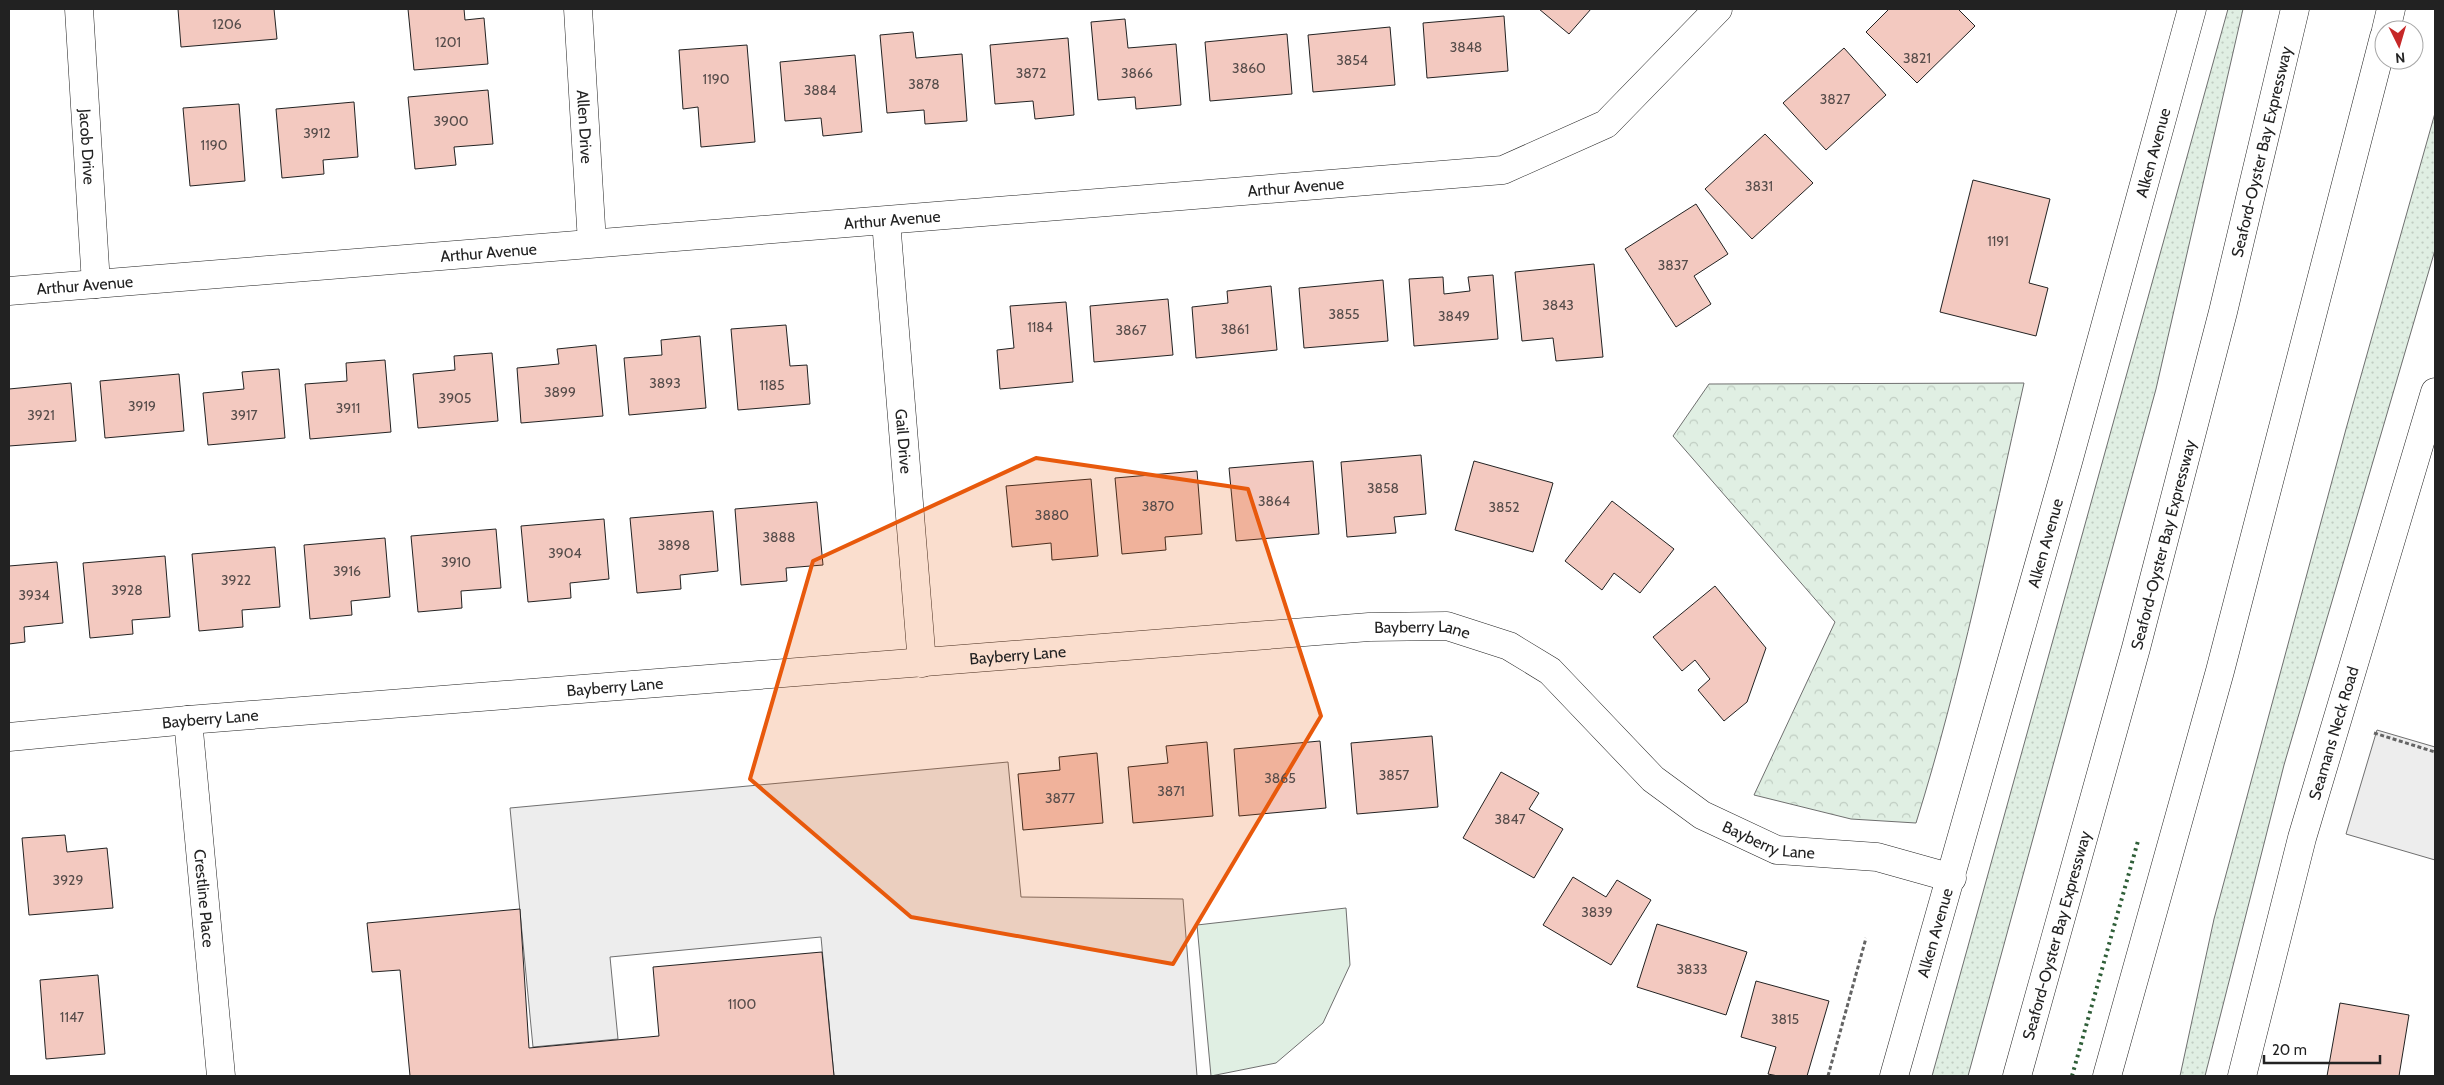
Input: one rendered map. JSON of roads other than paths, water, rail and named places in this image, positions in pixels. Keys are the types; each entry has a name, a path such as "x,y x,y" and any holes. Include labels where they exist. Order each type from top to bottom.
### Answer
{"main road":[{"name":"Jacob Drive","path":"80,9 96,284"},
{"name":"Allen Drive","path":"578,9 592,243"},
{"name":"Arthur Avenue","path":"9,291 1503,170 1606,124 1718,9"},
{"name":"Alken Avenue","path":"1894,1076 1952,878 2192,9"},
{"name":"Seaford-Oyster Bay Expressway","path":"2017,1076 2136,648 2223,312 2295,9"},
{"path":"2107,1076 2220,671 2375,70"},
{"name":"Gail Drive","path":"886,221 922,663"},
{"name":"Seamans Neck Road","path":"2242,1076 2302,838 2435,392"},
{"name":"Bayberry Lane","path":"9,736 188,720 1369,628 1447,626 1509,646 1550,671 1653,778 1702,815 1777,850 1877,857 1952,878"},
{"name":"Crestline Place","path":"188,720 222,1076"}]}
